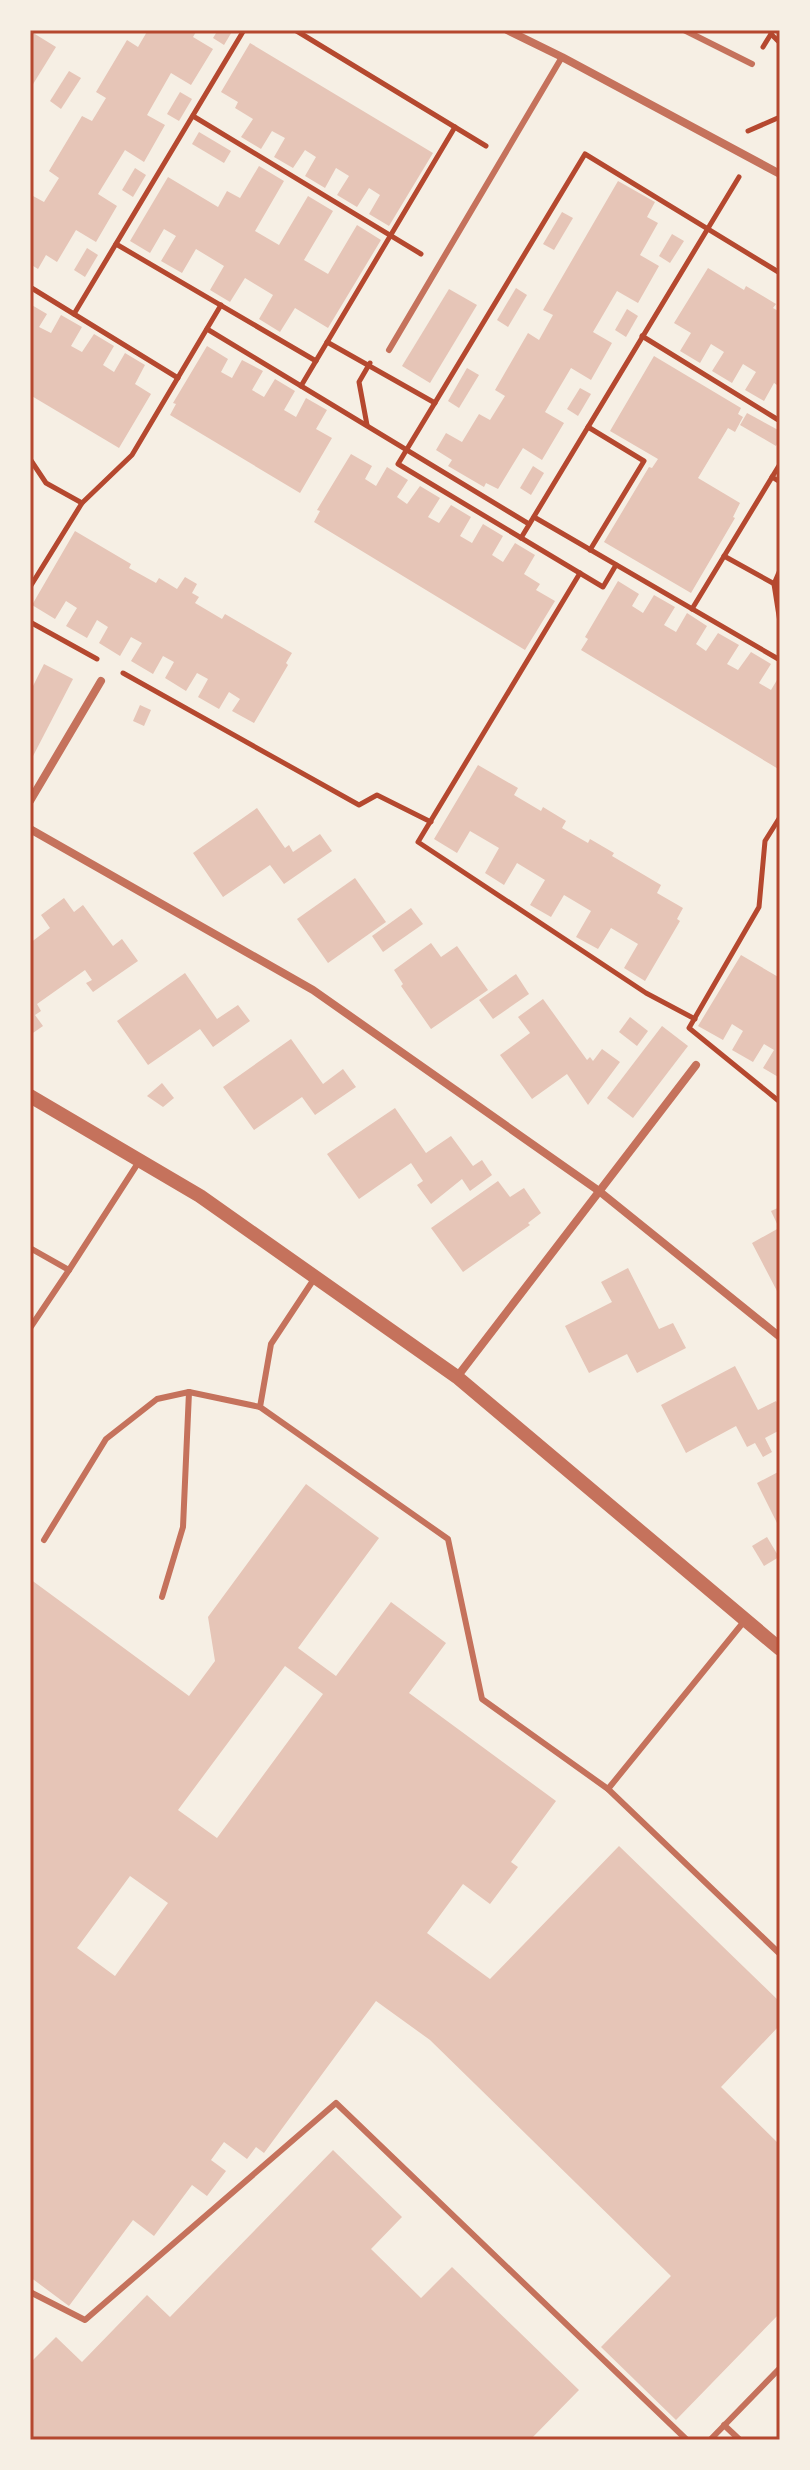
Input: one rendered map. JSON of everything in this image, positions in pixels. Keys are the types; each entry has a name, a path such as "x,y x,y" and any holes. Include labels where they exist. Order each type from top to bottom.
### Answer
{"street":[{"path":"507,30 780,174"},
{"path":"30,801 101,681"},
{"path":"30,829 313,990 599,1191 780,1337"},
{"path":"457,1377 696,1065"},
{"path":"30,1096 200,1196 457,1377 780,1649"}],"lane":[{"path":"684,30 752,64"},
{"path":"389,350 562,57"},
{"path":"30,1328 140,1160"},
{"path":"30,1248 69,1270"},
{"path":"260,1407 271,1344 315,1277"},
{"path":"162,1597 183,1527 189,1392"},
{"path":"44,1540 106,1439 157,1399 189,1392 260,1407 448,1539 482,1699 608,1789 780,1954"},
{"path":"608,1789 746,1619"},
{"path":"30,2292 85,2320 336,2103 687,2440"},
{"path":"710,2440 780,2368"},
{"path":"724,2425 740,2440"}],"path":[{"path":"74,314 244,30"},
{"path":"295,30 503,156"},
{"path":"772,30 771,34 780,43"},
{"path":"193,116 439,265"},
{"path":"301,386 455,127"},
{"path":"616,565 603,587 398,464 585,154 780,273"},
{"path":"521,538 750,159"},
{"path":"116,244 316,361"},
{"path":"30,287 178,378"},
{"path":"30,587 82,503 132,455 221,305"},
{"path":"207,329 529,524"},
{"path":"642,336 780,421"},
{"path":"367,426 359,382 374,356 389,350"},
{"path":"588,427 644,461 590,550"},
{"path":"30,459 46,483 82,503"},
{"path":"692,609 780,464"},
{"path":"772,477 780,482"},
{"path":"534,517 780,660"},
{"path":"724,556 777,585"},
{"path":"780,570 777,585 780,622"},
{"path":"580,573 418,842 646,993 695,1019"},
{"path":"30,622 97,659"},
{"path":"111,667 359,805 377,795 431,822"},
{"path":"780,817 765,841 759,907 689,1028 780,1102"}],"building":[{"path":"148,30 197,30 193,37 213,49 191,85 171,73 147,115 165,125 144,162 125,150 98,194 117,206 96,242 76,230 57,262 46,255 38,269 30,264 30,201 33,196 44,202 59,178 49,171 82,116 92,121 106,98 96,92 127,40 138,47"},
{"path":"218,30 233,30 224,45 213,38"},
{"path":"30,31 56,47 30,89"},
{"path":"250,43 433,153 389,226 369,214 380,195 369,188 357,207 337,195 349,176 336,168 325,188 305,176 316,157 305,150 293,168 274,157 285,138 272,131 261,149 241,137 253,119 235,108 238,102 221,92"},
{"path":"69,71 81,78 61,109 50,101"},
{"path":"180,92 192,99 179,121 167,114"},
{"path":"199,132 231,151 224,163 192,144"},
{"path":"259,166 284,181 255,231 279,245 308,196 333,211 304,260 328,274 357,225 381,240 328,328 295,308 280,332 259,319 273,295 245,278 230,302 210,290 224,266 196,249 182,273 161,261 176,236 164,229 150,253 130,241 168,177 218,207 227,191 240,198"},
{"path":"135,168 146,175 133,197 122,190"},
{"path":"618,181 655,202 647,217 658,223 640,255 659,266 638,303 617,291 593,332 612,343 591,380 571,368 545,412 564,423 542,460 523,448 498,489 486,483 484,487 448,466 452,460 436,450 446,433 462,442 479,414 490,420 505,396 495,390 528,333 539,340 553,315 543,310"},
{"path":"562,212 573,218 554,250 543,244"},
{"path":"672,234 684,241 670,263 659,256"},
{"path":"87,248 98,255 85,277 74,270"},
{"path":"708,268 744,290 746,286 776,304 773,308 780,312 780,387 774,383 764,401 745,390 756,372 743,364 732,383 712,371 724,352 711,344 700,363 680,351 691,333 674,323"},
{"path":"516,288 527,295 508,327 497,320"},
{"path":"449,289 477,305 430,383 402,366"},
{"path":"30,304 47,314 39,327 51,333 61,315 82,327 71,346 82,352 94,334 114,346 103,365 114,372 125,353 145,365 135,384 151,394 119,448 30,395"},
{"path":"627,309 638,316 626,337 615,330"},
{"path":"207,346 228,359 221,372 232,378 242,360 263,371 252,390 264,397 275,379 295,391 284,410 296,417 306,398 327,410 316,429 332,438 300,493 170,415 176,404 173,403"},
{"path":"654,356 741,408 738,414 743,417 735,432 728,428 698,478 740,503 735,518 691,593 604,542 649,467 652,468 658,459 610,431"},
{"path":"467,368 479,375 459,408 448,401"},
{"path":"580,388 591,394 578,416 567,409"},
{"path":"747,413 780,431 776,446 740,425"},
{"path":"351,454 372,466 365,479 376,486 387,467 408,480 397,497 407,504 420,486 440,498 428,517 439,523 451,505 471,517 460,536 472,543 483,524 503,536 492,555 503,562 515,543 535,555 524,574 540,584 536,590 555,601 525,650 314,522 320,511 317,510"},
{"path":"533,466 544,473 531,495 520,488"},
{"path":"75,531 131,564 129,568 156,583 159,578 177,589 185,577 197,584 192,593 199,597 195,603 222,619 225,614 292,653 254,723 232,711 240,699 229,692 219,709 198,697 208,679 197,673 186,691 165,678 174,662 163,656 153,674 131,661 142,643 131,637 120,656 99,643 108,627 97,620 87,638 66,626 77,608 66,601 55,619 32,605"},
{"path":"618,581 639,594 632,606 643,613 654,595 675,607 664,625 676,632 687,613 707,626 696,644 706,651 718,633 739,645 727,664 738,670 751,652 771,664 759,683 771,690 780,675 780,770 581,650 588,639 585,637"},
{"path":"44,664 73,679 32,758 30,692"},
{"path":"140,705 151,710 144,726 133,721"},
{"path":"478,765 518,788 514,795 566,821 562,828 588,843 590,839 661,885 657,893 683,908 677,919 680,921 645,981 624,968 638,944 611,928 598,949 576,937 591,911 564,895 551,917 530,905 545,880 517,863 504,885 485,873 499,848 470,831 457,853 434,839"},
{"path":"257,808 285,848 289,845 293,852 320,834 332,851 284,884 270,865 223,897 193,853"},
{"path":"355,878 386,922 328,963 297,919"},
{"path":"64,898 74,912 83,905 113,946 122,939 138,961 93,992 86,983 92,980 85,970 37,1004 41,1011 35,1015 43,1026 30,1035 30,995 33,993 30,989 30,943 50,928 41,915"},
{"path":"411,908 423,924 383,952 372,936"},
{"path":"431,943 441,957 457,946 488,990 431,1029 401,986 403,984 394,970"},
{"path":"741,955 780,978 780,1078 763,1068 774,1050 764,1044 753,1062 732,1050 743,1031 732,1024 723,1040 698,1026"},
{"path":"185,973 217,1019 238,1005 250,1021 213,1047 200,1029 148,1065 117,1021"},
{"path":"516,974 529,994 493,1019 479,1000"},
{"path":"543,999 587,1060 590,1057 593,1061 602,1049 620,1062 588,1105 567,1074 532,1099 500,1055 530,1033 518,1017"},
{"path":"630,1017 648,1031 637,1046 619,1032"},
{"path":"662,1026 688,1046 633,1118 607,1098"},
{"path":"291,1039 323,1084 343,1069 356,1087 315,1115 302,1097 254,1130 223,1087"},
{"path":"162,1083 174,1098 163,1107 147,1096"},
{"path":"395,1108 426,1153 451,1136 473,1166 482,1160 492,1175 470,1191 462,1179 431,1204 417,1185 423,1181 411,1163 359,1199 327,1154"},
{"path":"498,1181 510,1197 524,1188 541,1213 528,1223 530,1225 463,1272 431,1228"},
{"path":"780,1207 780,1289 777,1291 752,1243 779,1228 771,1211"},
{"path":"628,1268 659,1329 673,1323 686,1348 637,1373 627,1354 589,1373 565,1326 612,1302 601,1282"},
{"path":"735,1366 758,1410 776,1401 780,1408 780,1430 765,1438 772,1452 763,1457 755,1443 747,1447 736,1426 686,1453 661,1405"},
{"path":"780,1471 780,1529 757,1483"},
{"path":"306,1484 379,1538 298,1648 336,1676 391,1602 446,1643 409,1693 556,1801 511,1862 518,1867 490,1904 463,1884 427,1933 490,1979 619,1846 780,2002 780,2025 721,2087 780,2145 780,2313 676,2420 601,2347 671,2276 430,2040 376,2001 264,2153 256,2147 247,2159 224,2142 211,2160 226,2171 207,2196 192,2185 154,2236 133,2220 69,2306 30,2277 30,1579 189,1696 215,1661 208,1617","holes":["285,1666 323,1694 217,1838 178,1810","130,1876 168,1903 115,1976 77,1948"]},
{"path":"767,1537 779,1557 764,1566 752,1546"},
{"path":"333,2150 402,2217 371,2249 421,2298 452,2267 579,2390 530,2440 30,2440 30,2363 56,2337 82,2362 147,2295 170,2317"}]}
